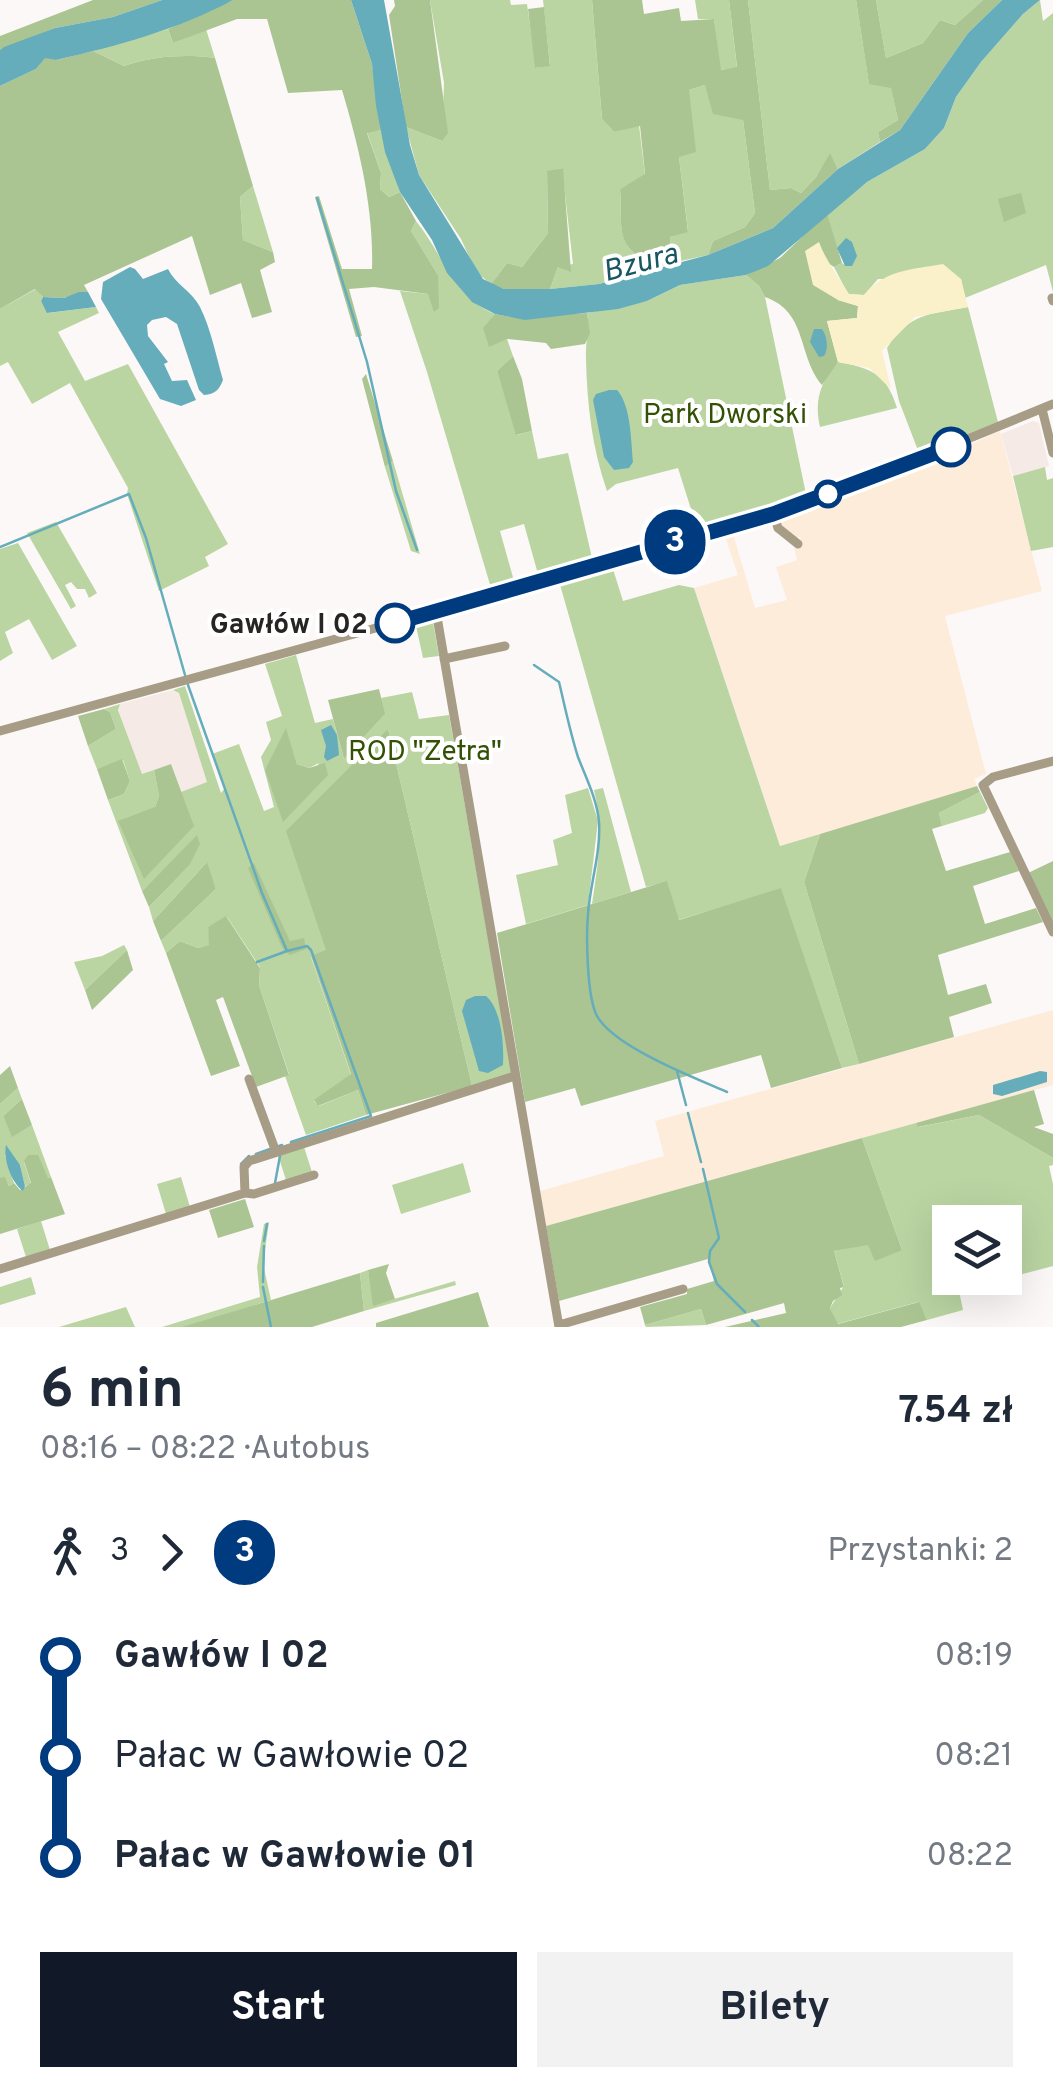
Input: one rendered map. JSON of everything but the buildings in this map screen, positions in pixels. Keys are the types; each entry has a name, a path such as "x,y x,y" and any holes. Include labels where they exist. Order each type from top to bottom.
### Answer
{"street":[{"path":"0,731 773,514 1053,404"},
{"path":"1042,409 1053,453"},
{"path":"773,514 778,528 798,544"},
{"path":"436,611 559,1326 682,1289"},
{"path":"444,659 506,646"},
{"path":"1053,761 993,777 983,786 1053,932"},
{"path":"245,1193 246,1164 515,1076"},
{"path":"249,1079 276,1152"},
{"path":"0,1269 314,1174"}],"shaded area":[{"path":"1033,421 1039,423 1049,466 1013,476 1001,434"},
{"path":"1000,431 1042,591 945,616 986,774 974,779 977,786 780,846 694,588 738,575 725,536 733,534 755,608 787,600 776,567 797,560 794,548 802,545 800,537 781,527 778,519 783,514 962,452"},
{"path":"173,690 179,693 208,782 181,792 171,764 142,775 118,709 120,704"},
{"path":"1053,1010 1053,1085 546,1226 540,1191 664,1156 655,1121"}],"green space":[{"path":"93,0 162,0 113,17 55,28 0,50 0,36"},
{"path":"233,0 351,0 372,64 381,130 367,133 381,173 380,189 389,197 400,192 416,221 411,231 438,275 439,308 434,312 428,294 374,287 349,289 362,336 356,337 315,197 319,196 342,269 372,269 364,178 342,90 288,93 267,19 237,19 173,43 168,29"},
{"path":"394,0 430,0 448,133 442,141 406,127 389,15"},
{"path":"430,0 510,0 511,5 527,4 536,68 550,65 543,0 592,0 602,119 614,132 639,125 645,175 620,189 622,234 631,250 652,262 651,269 599,284 550,289 558,267 573,264 562,168 547,172 548,233 522,267 507,263 491,284 476,272 461,239 419,175 406,127 442,141 444,83"},
{"path":"592,0 642,0 644,14 679,8 681,21 714,19 721,70 737,67 729,0 748,0 770,190 791,188 801,193 830,153 838,169 773,228 708,255 713,241 745,227 755,213 743,120 713,114 705,85 689,90 696,152 679,157 688,232 670,237 672,263 651,269 651,261 631,250 622,234 620,189 645,174 640,126 614,132 602,119"},
{"path":"695,0 729,0 737,68 720,70 714,19 698,19"},
{"path":"748,0 856,0 869,83 891,87 898,120 878,132 880,142 838,169 830,154 801,193 791,188 770,190"},
{"path":"856,0 876,0 886,58 923,43 940,20 955,25 983,0 1002,0 968,33 900,130 880,142 878,132 898,120 891,88 869,84"},
{"path":"876,0 983,0 955,25 940,20 923,43 886,58"},
{"path":"1040,0 1043,21 1053,13 1053,292 1046,265 965,298 961,279 878,279 864,295 848,294 834,267 842,263 846,266 847,239 837,248 827,214 867,182 925,149 944,128 956,97 981,62"},
{"path":"544,7 550,66 535,68 528,9"},
{"path":"168,29 173,43 206,29 215,58 169,57 124,66 93,51"},
{"path":"93,51 124,66 169,57 215,58 253,186 240,197 243,240 273,252 275,262 260,270 272,312 252,318 241,283 210,295 192,236 84,285 88,292 63,298 43,297 35,289 0,309 0,86 36,69 45,57 56,60"},
{"path":"705,85 743,120 755,213 745,227 713,241 708,255 672,263 670,237 688,231 679,157 689,90"},
{"path":"381,130 400,192 389,197 380,189 381,173 367,132"},
{"path":"563,168 571,272 558,267 550,289 504,289 491,284 507,263 522,267 548,233 547,171"},
{"path":"253,186 273,252 243,240 240,197"},
{"path":"1021,193 1026,213 1004,222 998,199"},
{"path":"827,213 842,263 834,267 825,261 838,300 858,306 857,318 827,321 838,362 822,385 789,313 765,297 746,275 780,258"},
{"path":"416,221 459,286 495,314 484,329 507,339 513,356 497,371 517,435 532,431 538,459 568,453 592,558 538,574 524,524 500,531 514,581 491,588 400,291 428,294 438,275 411,231"},
{"name":"Park Dworski","path":"746,275 765,297 806,494 697,528 678,468 616,484 607,491 589,409 587,313 647,301 680,285"},
{"path":"36,289 48,313 96,307 99,313 58,332 85,381 128,364 228,544 205,557 209,566 159,591 128,488 70,383 32,404 8,362 0,366 0,309"},
{"path":"968,307 998,422 919,453 899,401 887,348 912,321"},
{"path":"587,313 590,333 585,344 551,349 546,343 507,339 489,347 483,328 495,314 530,317"},
{"path":"513,356 522,379 532,431 516,435 497,371"},
{"path":"838,362 876,374 888,387 897,408 820,427 820,392"},
{"path":"366,374 393,461 385,467 362,379"},
{"path":"393,461 420,554 411,551 385,467"},
{"path":"1045,467 1047,480 1053,478 1053,547 1031,551 1013,476"},
{"path":"56,522 97,593 89,598 85,589 77,589 71,582 65,585 76,606 71,609 27,533"},
{"path":"18,543 77,646 52,660 29,619 5,632 13,653 0,661 0,549"},
{"path":"612,566 623,601 679,585 694,588 780,846 820,834 804,882 859,1064 842,1068 781,889 678,920 667,882 646,887 559,581"},
{"path":"432,617 439,656 423,658 415,621"},
{"name":"ROD \"Zetra\"","path":"296,655 315,723 333,719 344,759 384,715 381,698 412,692 419,719 449,715 512,1074 472,1086 388,729 326,951 311,957 351,1075 314,1101 319,1106 358,1090 366,1115 306,1135 259,985 260,967 227,917 208,927 210,945 198,948 180,941 166,953 161,941 216,889 206,863 153,921 149,907 189,866 197,836 142,891 108,800 124,794 130,781 123,760 97,769 88,746 116,729 110,712 104,709 120,704 118,710 142,774 154,770 159,796 155,807 193,826 181,792 207,782 179,693 173,690 185,686 221,793 225,788 212,754 239,744 264,811 274,807 261,757 271,740 266,722 282,716 265,664","holes":["286,730 297,764 309,768 319,763 283,821","254,864 290,942 283,950"]},
{"path":"379,689 385,714 344,759 328,700"},
{"path":"104,709 110,712 116,729 88,746 78,716"},
{"path":"286,728 297,764 309,768 325,763 328,775 283,822 265,770"},
{"path":"388,729 472,1086 366,1115 358,1090 318,1106 314,1100 351,1074 311,956 326,950 286,831"},
{"path":"122,759 130,781 124,794 108,800 97,769"},
{"path":"171,764 194,826 144,879 118,821 155,807 159,796 154,770"},
{"path":"977,786 980,792 939,813 942,826 932,829 946,871 1010,852 1019,871 973,886 985,924 1036,908 1043,922 938,955 948,995 986,984 992,1003 949,1017 954,1037 859,1064 804,882 820,834"},
{"path":"588,788 598,821 588,905 526,924 516,875 558,865 553,840 572,833 565,795"},
{"path":"603,788 631,892 592,904 599,833 594,790"},
{"path":"980,792 988,808 985,813 942,826 939,813"},
{"path":"197,835 200,844 189,866 149,907 142,891"},
{"path":"1053,861 1053,925 1028,873"},
{"path":"207,862 216,889 161,941 153,921"},
{"path":"254,863 290,941 304,938 306,949 290,955 283,950 248,868"},
{"path":"667,881 679,920 781,888 842,1068 771,1088 761,1055 581,1106 575,1088 525,1102 497,933"},
{"path":"226,916 260,968 259,985 289,1075 256,1087 223,997 216,1000 240,1066 211,1076 166,953 180,941 198,948 209,945 208,927"},
{"path":"124,945 127,950 85,990 74,962 102,956"},
{"path":"127,950 133,970 92,1010 85,990"},
{"path":"10,1066 18,1088 0,1104 0,1075"},
{"path":"18,1088 22,1099 3,1116 12,1136 32,1125 51,1177 24,1162 31,1184 25,1186 20,1165 5,1155 14,1183 9,1186 5,1178 0,1178 0,1104"},
{"path":"1034,1090 1044,1124 1034,1127 1053,1134 1053,1158 979,1115 918,1127 916,1123"},
{"path":"22,1099 32,1125 12,1137 3,1116"},
{"path":"979,1115 1053,1158 1053,1165 1049,1166 1053,1184 1053,1266 1022,1274 1022,1205 932,1205 932,1295 960,1295 963,1310 927,1320 918,1302 837,1324 830,1308 844,1286 834,1251 868,1244 902,1250 862,1138 916,1123 919,1127"},
{"path":"862,1138 902,1250 875,1261 868,1245 834,1251 844,1287 830,1308 838,1324 919,1302 927,1320 901,1327 725,1327 786,1313 784,1303 706,1325 701,1309 645,1325 640,1307 687,1294 687,1289 714,1281 708,1259 559,1301 546,1226"},
{"path":"304,1147 312,1172 286,1180 278,1155"},
{"path":"28,1155 38,1155 65,1214 0,1234 0,1178 5,1177 9,1186 14,1183 20,1190 31,1183 24,1161"},
{"path":"463,1163 471,1192 401,1214 392,1185"},
{"path":"181,1177 190,1207 166,1214 157,1184"},
{"path":"245,1199 254,1227 218,1238 209,1210"},
{"path":"41,1221 50,1250 26,1257 17,1229"},
{"path":"269,1222 263,1264 271,1300 185,1327 162,1327 260,1297 257,1267 264,1224"},
{"path":"389,1264 386,1273 395,1299 373,1306 368,1270"},
{"path":"368,1270 374,1305 455,1281 456,1285 364,1311 360,1273"},
{"path":"360,1273 364,1311 312,1327 182,1327"},
{"path":"31,1277 36,1294 0,1305 0,1287"},
{"path":"478,1292 489,1327 376,1327 376,1323"},
{"path":"126,1307 135,1327 59,1327"},
{"path":"701,1309 706,1325 645,1325"}],"sand":[{"path":"819,242 849,294 864,295 881,280 900,272 943,264 961,279 968,307 915,317 882,351 891,389 869,368 838,362 827,321 857,318 858,306 838,300 813,285 805,251"}],"water":[{"path":"162,0 233,0 146,36 56,60 45,58 36,69 0,86 0,50 4,47 55,28 113,17"},
{"path":"351,0 384,0 419,175 483,279 504,289 550,289 599,284 708,255 773,228 838,169 900,130 968,33 1002,0 1040,0 981,62 956,97 944,128 925,149 867,182 768,266 746,275 680,285 647,301 618,309 525,320 495,314 472,302 447,273 432,240 400,192 385,152 372,64"},
{"path":"846,238 852,242 857,256 852,266 845,266 837,248"},
{"path":"130,267 143,279 168,269 197,301 223,380 216,391 204,395 199,390 177,324 166,317 147,325 148,336 168,362 164,364 172,381 187,380 196,400 181,406 160,399 101,299 103,282"},
{"path":"88,292 96,307 47,313 41,301 43,297 64,298"},
{"path":"814,329 822,329 825,335 824,356 819,357 810,342"},
{"path":"617,390 628,414 633,462 629,468 614,470 604,457 593,400 596,394"},
{"path":"331,725 337,735 339,755 327,761 321,730"},
{"path":"486,996 491,1002 501,1028 503,1065 488,1073 479,1071 462,1011 466,1000"},
{"path":"1047,1072 1047,1082 1002,1096 993,1094 993,1085"},
{"path":"6,1145 20,1165 23,1191 9,1170"}],"waterway":[{"path":"317,198 367,362 396,491 417,550"},
{"path":"0,547 129,494 146,538 185,675"},
{"path":"534,665 559,682 575,748 598,813 587,937 589,980 596,1014 618,1038 636,1049 727,1092"},
{"path":"188,685 262,893 287,951 307,946 311,950 371,1116 291,1142"},
{"path":"257,962 287,951"},
{"path":"677,1071 686,1105"},
{"path":"688,1113 701,1162"},
{"path":"256,1154 270,1149"},
{"path":"241,1164 249,1156"},
{"path":"275,1183 280,1156"},
{"path":"703,1169 719,1238 710,1251 709,1262 717,1284 745,1312"},
{"path":"264,1241 267,1224"},
{"path":"263,1282 264,1246"},
{"path":"263,1287 271,1327"},
{"path":"752,1320 759,1327"}],"bus line":[{"name":"3","path":"395,623 773,514 951,447"}],"place":[{"name":"Gawłów I 02","path":"395,623"}],"water label":[{"name":"Bzura","path":"640,262"}]}
